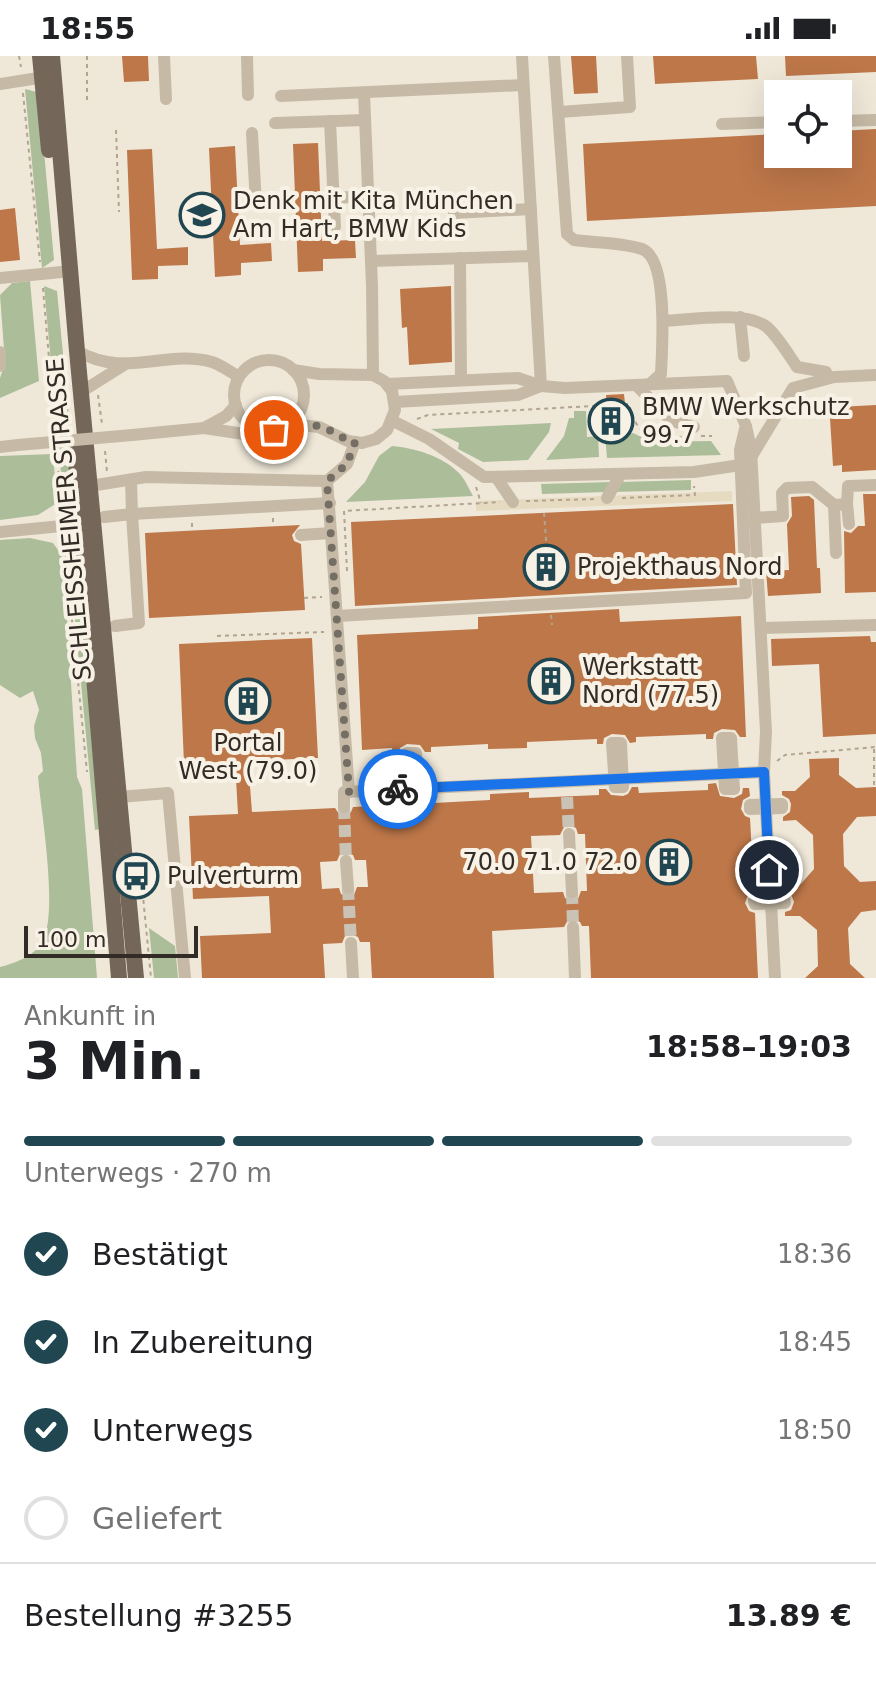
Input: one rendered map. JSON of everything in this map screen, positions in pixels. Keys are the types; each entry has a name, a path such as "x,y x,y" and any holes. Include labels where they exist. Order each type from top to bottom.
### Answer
{"main road":[{"name":"SCHLEISSHEIMER STRASSE","path":"40,56 48,76 66,271 82,524 119,978"},
{"name":"SCHLEISSHEIMER STRASSE","path":"48,76 52,56"},
{"name":"SCHLEISSHEIMER STRASSE","path":"66,271 77,351 136,978"}],"street":[{"path":"164,56 166,99"},
{"path":"247,56 248,95"},
{"path":"522,56 541,386"},
{"path":"554,56 567,234 574,240 646,252 653,260 663,321 661,374 644,385"},
{"path":"559,112 630,107 627,56"},
{"path":"0,84 48,76"},
{"path":"281,96 523,85"},
{"path":"364,93 373,375"},
{"path":"275,123 365,120"},
{"path":"852,121 876,120"},
{"path":"330,121 335,227"},
{"path":"722,124 764,122"},
{"path":"252,133 256,204"},
{"path":"334,198 368,196"},
{"path":"454,213 531,209"},
{"path":"371,261 533,256"},
{"path":"460,258 461,380"},
{"path":"0,278 66,271"},
{"path":"663,321 740,317 765,326 797,367 826,372"},
{"path":"740,317 744,356"},
{"path":"77,351 97,361 124,365 192,359 213,363 239,377"},
{"path":"0,352 0,366"},
{"path":"262,429 248,423 236,405 235,389 239,377 261,361 278,362 293,370 319,374 373,375 387,384 395,402 393,421 376,439 355,442 319,427 289,424"},
{"path":"81,392 124,365"},
{"path":"0,447 204,428 232,434 277,429 289,424 299,413 304,398 301,381 293,370"},
{"path":"393,421 484,477 694,472 747,464 793,388 834,377 876,375"},
{"path":"387,384 518,378 541,386 565,388 727,381 746,426 751,449 775,978"},
{"path":"644,385 672,421 696,432"},
{"path":"395,402 518,395 541,386"},
{"path":"204,428 226,416 236,405"},
{"path":"337,616 746,593 740,450 746,426"},
{"path":"90,486 146,477 327,481 347,464 355,442"},
{"path":"607,498 620,475"},
{"path":"496,477 513,502"},
{"path":"115,626 139,623 140,540 132,514 131,480"},
{"path":"327,481 349,792"},
{"path":"836,553 840,504 848,486 876,485"},
{"path":"755,518 783,516 782,493 787,488 812,487 840,504 849,524"},
{"path":"104,517 330,503"},
{"path":"0,532 82,524"},
{"path":"301,535 331,533"},
{"path":"761,628 876,625"},
{"path":"344,807 344,792 764,772"},
{"path":"567,781 567,797"},
{"path":"119,797 168,793 185,978"},
{"path":"569,834 572,892"},
{"path":"346,861 348,888"},
{"path":"573,927 575,978"},
{"path":"351,943 353,978"}],"path":[{"path":"19,56 55,431"},
{"path":"87,56 87,101"},
{"path":"116,130 119,212"},
{"path":"407,427 412,421 428,415 629,404 633,420 641,431 654,438 683,437"},
{"path":"696,432 712,436"},
{"path":"56,447 87,773"},
{"path":"347,577 344,511 481,503"},
{"path":"544,513 550,597"},
{"path":"304,598 336,596"},
{"path":"551,611 552,625"},
{"path":"217,636 335,631"},
{"path":"764,772 785,755 875,748 874,788"}],"green space":[{"path":"25,89 37,92 39,97 54,260 42,268"},
{"path":"30,281 39,381 0,398 0,378 5,363 0,295 12,283"},
{"path":"44,286 57,291 74,469 73,480 63,495"},
{"path":"574,411 586,411 587,437 598,436 599,457 546,460 564,436 569,418 574,418"},
{"path":"551,423 549,432 528,460 483,462 458,449 459,443 431,429"},
{"path":"633,433 652,442 711,441 721,455 607,458 605,435"},
{"path":"392,446 419,451 445,462 461,475 473,496 346,502 365,482 379,456"},
{"path":"53,454 57,503 38,515 0,520 0,456"},
{"path":"691,480 691,490 613,492 620,482"},
{"path":"612,482 607,492 542,494 541,484"},
{"path":"30,538 53,543 63,557 77,777 82,789 97,978 0,978 0,967 29,955 42,942 49,909 48,862 38,776 43,771 34,726 39,710 33,691 20,698 0,685 0,540"},
{"path":"69,557 77,564 99,829 95,830"},
{"path":"149,928 175,946 178,978 154,978"}],"shaded area":[{"path":"732,491 732,501 476,511 476,501"}],"building":[{"path":"122,56 148,56 149,81 124,82"},
{"path":"571,56 596,56 598,93 574,94"},
{"path":"653,56 756,56 758,79 655,84"},
{"path":"785,56 876,56 876,72 786,76"},
{"path":"876,129 876,206 587,221 583,144 764,135 764,168 852,168 852,130"},
{"path":"318,143 322,241 355,240 356,258 323,259 323,271 298,272 293,144"},
{"path":"235,146 240,245 271,243 272,261 241,263 241,275 215,277 209,148"},
{"path":"152,149 157,249 188,247 188,265 158,266 158,279 132,280 127,150"},
{"path":"15,208 20,260 0,262 0,210"},
{"path":"451,286 452,362 409,365 407,327 402,328 400,289"},
{"name":"BMW Werkschutz 99.7","path":"624,394 628,432 596,433 595,411 607,411 606,395"},
{"path":"876,405 876,470 842,472 842,465 833,466 830,418 838,418 838,407"},
{"path":"863,494 876,494 876,592 845,593 844,531 851,533 858,526 865,526"},
{"path":"809,496 814,500 821,593 768,596 766,571 789,570 787,524 792,516 791,497"},
{"name":"Projekthaus Nord","path":"733,504 737,585 355,606 351,522"},
{"path":"300,525 292,535 294,541 301,544 305,610 149,618 145,533"},
{"name":"Werkstatt Nord (77.5)","path":"619,609 620,622 741,616 746,737 740,737 735,730 722,729 714,733 713,739 706,739 706,734 636,737 636,742 630,743 625,735 612,734 604,738 603,744 597,744 597,739 527,742 527,748 488,749 488,744 431,747 431,752 425,752 420,745 407,744 400,748 398,754 392,754 392,748 362,750 357,635 478,629 478,617"},
{"path":"870,636 871,642 876,642 876,734 823,737 819,664 772,666 771,639"},
{"path":"312,638 318,758 248,761 252,812 335,808 345,816 353,807 394,805 394,799 400,798 404,805 410,806 424,804 428,797 433,797 434,803 490,800 490,794 529,792 529,798 599,795 599,789 606,789 611,795 623,796 632,787 638,787 639,793 708,790 708,784 716,783 720,796 734,798 742,794 743,788 749,788 750,796 743,800 741,809 750,818 754,892 748,895 745,903 749,911 755,913 758,978 591,978 589,926 582,926 573,918 564,927 492,931 494,978 372,978 370,942 360,942 358,937 351,934 345,936 342,943 323,944 325,978 202,978 200,936 271,933 269,896 193,899 189,816 238,814 235,761 184,764 179,644","holes":["569,825 576,828 578,834 585,834 587,891 581,891 578,899 572,901 565,898 563,892 534,893 531,836 560,835","346,852 353,855 355,860 366,860 368,887 357,887 354,895 348,897 341,894 339,888 322,889 320,862 337,861 340,854"]},
{"path":"839,758 839,775 856,788 876,787 876,816 857,817 843,834 844,866 860,882 876,881 876,910 861,912 848,928 850,964 865,978 805,978 818,966 817,930 800,916 785,916 794,902 784,886 799,886 814,869 813,835 796,820 783,821 783,817 790,812 791,804 782,791 795,791 810,777 809,759"}],"tunnel":[{"path":"567,797 569,834"},
{"path":"344,807 346,861"},
{"path":"348,888 351,943"},
{"path":"572,892 573,927"}],"way so far":[{"path":"274,430 297,423 319,427 355,442 347,464 327,481 349,792 398,789"}],"place":[{"name":"Denk mit Kita München Am Hart, BMW Kids","path":"202,215"},
{"name":"BMW Werkschutz 99.7","path":"611,421"},
{"name":"Projekthaus Nord","path":"546,567"},
{"name":"Werkstatt Nord (77.5)","path":"551,681"},
{"name":"Portal West (79.0)","path":"248,701"},
{"name":"70.0 71.0 72.0","path":"669,862"},
{"name":"Pulverturm","path":"136,876"}],"route":[{"path":"398,789 764,772 769,870"}]}
